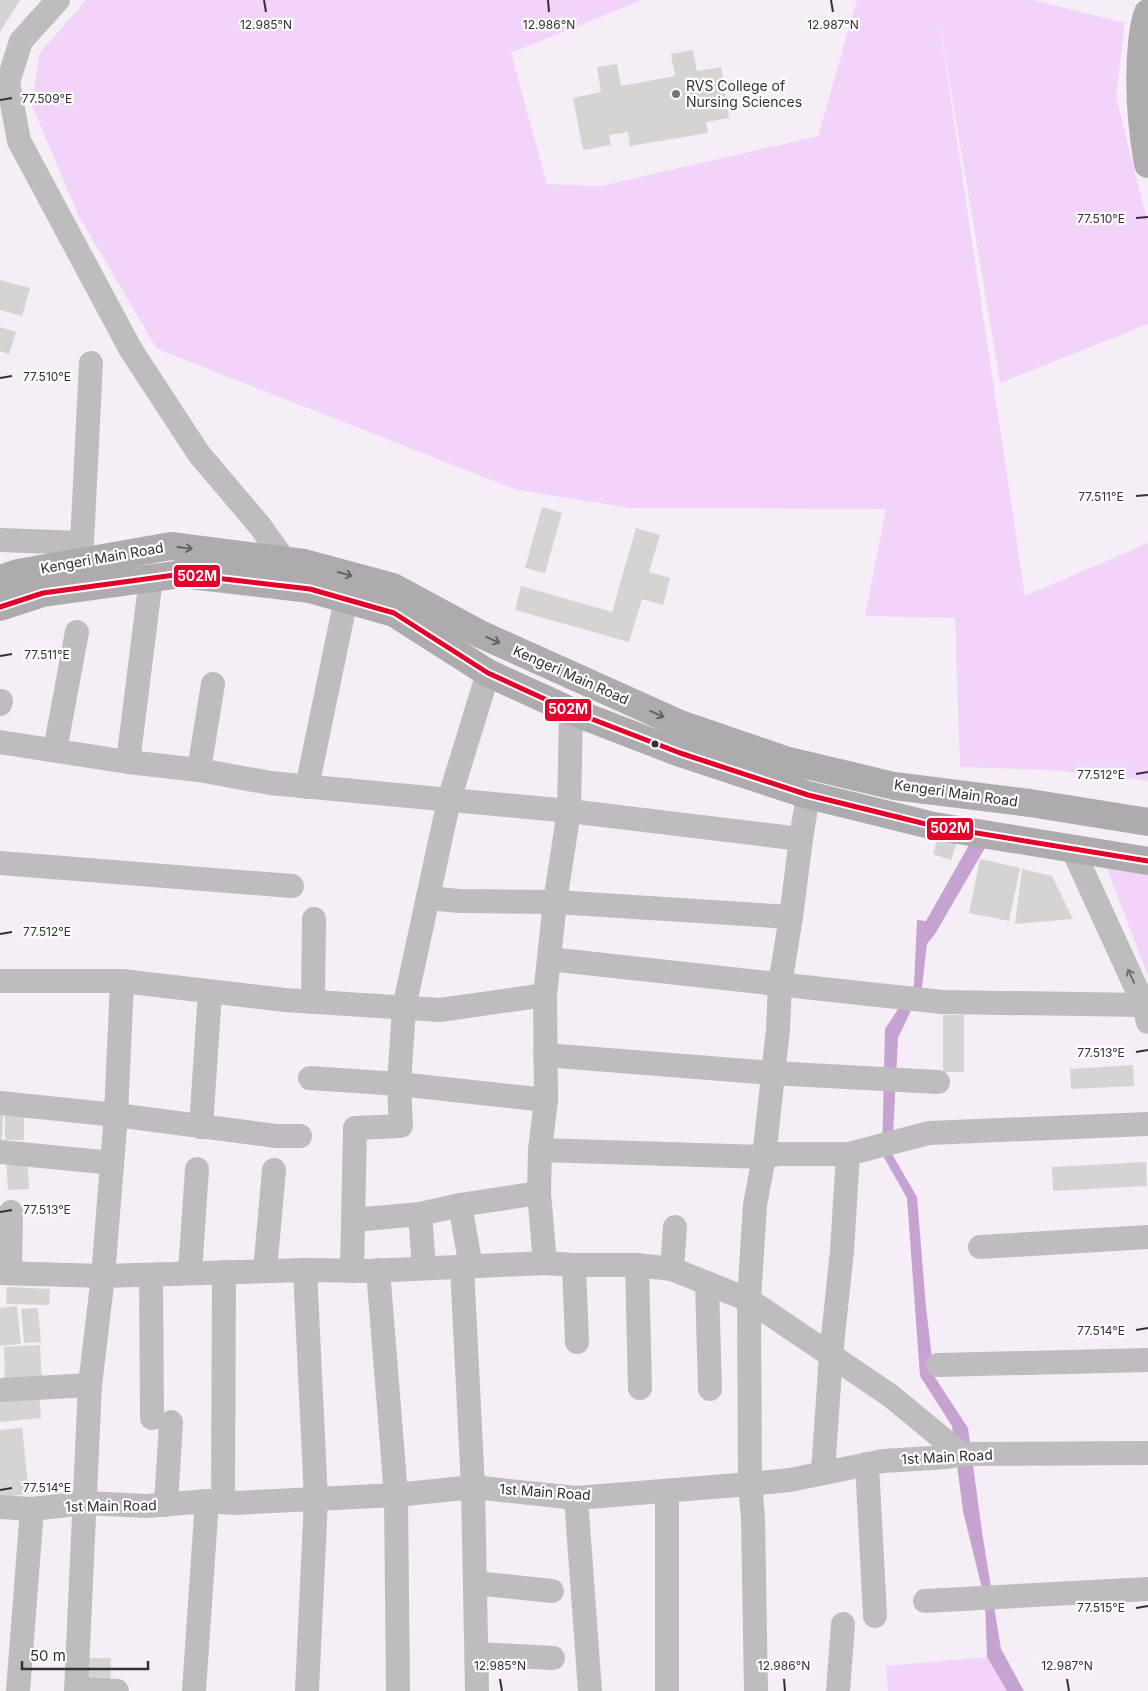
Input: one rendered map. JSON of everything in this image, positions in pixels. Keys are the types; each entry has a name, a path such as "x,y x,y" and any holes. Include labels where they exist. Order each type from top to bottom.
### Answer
{"main road":[{"path":"1148,12 1145,20 1140,68 1140,106 1148,164"},
{"name":"Kengeri Main Road","path":"0,579 85,552 171,546 304,563 393,587 480,634 680,724 785,760 894,786 1030,803 1148,822"},
{"name":"Kengeri Main Road","path":"0,607 43,593 182,574 310,589 394,613 488,673 571,711 680,753 808,795 934,826 1148,861"},
{"path":"1030,803 1063,792 1148,807"}],"street":[{"path":"58,0 21,41 8,82 19,141 131,350 199,454 254,520 285,561 297,588"},
{"path":"0,540 85,552 91,364"},
{"path":"236,555 249,538 254,520"},
{"path":"128,762 151,578"},
{"path":"307,787 346,599"},
{"path":"55,750 78,632"},
{"path":"352,1271 355,1128 401,1126 399,1084 404,1008 449,800 488,673"},
{"path":"199,770 213,684"},
{"path":"545,1263 539,1193 540,1150 546,1100 545,995 555,902 569,811 571,711"},
{"path":"0,742 128,762 199,770 270,783 569,811 801,838"},
{"path":"756,1691 750,1484 748,1300 755,1205 764,1157 778,1029 780,984 808,795"},
{"path":"549,959 942,1002 1146,1014 1072,848"},
{"path":"0,863 292,886"},
{"path":"428,898 459,901 555,902 791,917"},
{"path":"313,1002 314,919"},
{"path":"0,981 122,981 313,1002 440,1010 545,995"},
{"path":"117,1691 76,1690 90,1385 104,1276 116,1115 122,981"},
{"path":"201,1126 210,992"},
{"path":"545,1055 772,1073 938,1082"},
{"path":"310,1078 399,1084 546,1100"},
{"path":"0,1103 116,1115 276,1136 300,1136"},
{"path":"540,1150 764,1157 779,1154 848,1154 929,1133 1148,1124"},
{"path":"0,1152 112,1163"},
{"path":"823,1472 831,1355 842,1251 848,1154"},
{"path":"190,1272 197,1169"},
{"path":"265,1271 274,1170"},
{"path":"354,1220 420,1214 460,1205 539,1193"},
{"path":"460,1205 466,1267 477,1691"},
{"path":"11,1212 5,1273 104,1276 190,1272 352,1271 545,1263 574,1265 637,1264 672,1269 748,1300 892,1396 962,1454"},
{"path":"420,1214 424,1268"},
{"path":"672,1269 675,1227"},
{"path":"980,1247 1148,1237"},
{"path":"637,1264 640,1388"},
{"path":"574,1265 577,1342"},
{"path":"305,1270 316,1499 307,1691"},
{"path":"378,1270 396,1495 398,1691"},
{"path":"194,1691 215,1501 224,1272"},
{"path":"151,1275 162,1420 166,1505"},
{"path":"707,1283 710,1389"},
{"path":"938,1365 1148,1360"},
{"path":"0,1390 90,1385"},
{"name":"1st Main Road","path":"0,1508 32,1509 85,1503 147,1506 215,1501 234,1503 396,1495 473,1487 576,1498 667,1492 790,1480 883,1461 948,1457 962,1454 1148,1452"},
{"path":"867,1464 875,1616"},
{"path":"666,1691 667,1492"},
{"path":"576,1498 590,1691"},
{"path":"18,1691 32,1509"},
{"path":"475,1583 552,1591"},
{"path":"925,1601 1148,1589"},
{"path":"838,1691 842,1624"},
{"path":"477,1654 553,1658"}],"shaded area":[{"path":"86,0 642,0 511,53 547,184 601,186 818,136 857,0 1033,0 1125,23 1116,97 1148,224 1148,324 1000,383 939,20 1025,596 1148,543 1148,781 1050,770 960,767 955,618 865,616 886,509 631,508 517,490 157,349 78,215 32,105 39,54"},
{"path":"973,838 989,841 935,934 927,944 922,987 898,1038 892,1154 917,1197 934,1376 968,1428 982,1532 1001,1649 1024,1691 1007,1691 987,1657 985,1601 963,1511 952,1426 920,1376 907,1198 882,1154 885,1029 914,985 917,920 926,921"},
{"path":"1104,861 1148,869 1148,976"},
{"path":"987,1657 1007,1691 888,1691 886,1666"}],"building":[{"path":"0,0 20,0 0,32"},
{"path":"693,50 697,71 721,67 729,118 706,122 708,133 630,146 628,132 609,135 611,145 583,150 573,98 601,92 597,67 617,64 621,86 675,76 671,54"},
{"path":"0,280 30,288 22,316 0,310"},
{"path":"0,327 16,332 9,354 0,351"},
{"path":"542,507 562,513 545,573 525,568"},
{"path":"636,528 660,535 649,572 670,578 663,605 642,599 629,642 515,610 521,586 612,612"},
{"path":"938,836 957,842 951,860 933,854"},
{"path":"980,859 1020,868 1009,921 969,913"},
{"path":"1022,869 1052,876 1073,919 1015,924"},
{"path":"943,1015 964,1015 964,1072 943,1072"},
{"path":"1133,1065 1134,1086 1071,1089 1070,1069"},
{"path":"5,1112 24,1112 24,1140 5,1140"},
{"path":"0,1113 3,1113 2,1141 0,1141"},
{"path":"27,1159 29,1189 8,1190 6,1160"},
{"path":"1146,1162 1147,1186 1053,1191 1052,1167"},
{"path":"7,1287 50,1289 49,1305 6,1304"},
{"path":"17,1306 21,1344 0,1346 0,1308"},
{"path":"38,1308 41,1342 24,1343 21,1309"},
{"path":"40,1345 42,1382 5,1383 4,1347"},
{"path":"39,1393 41,1418 0,1422 0,1396"},
{"path":"22,1428 29,1494 0,1497 0,1430"},
{"path":"85,1658 111,1658 110,1688 84,1687"}],"transit line":[{"name":"502M","path":"0,607 43,593 182,574 310,589 394,613 488,673 571,711 680,753 808,795 934,826 1148,861"}],"place":[{"name":"RVS College of Nursing Sciences","path":"676,94"}]}
